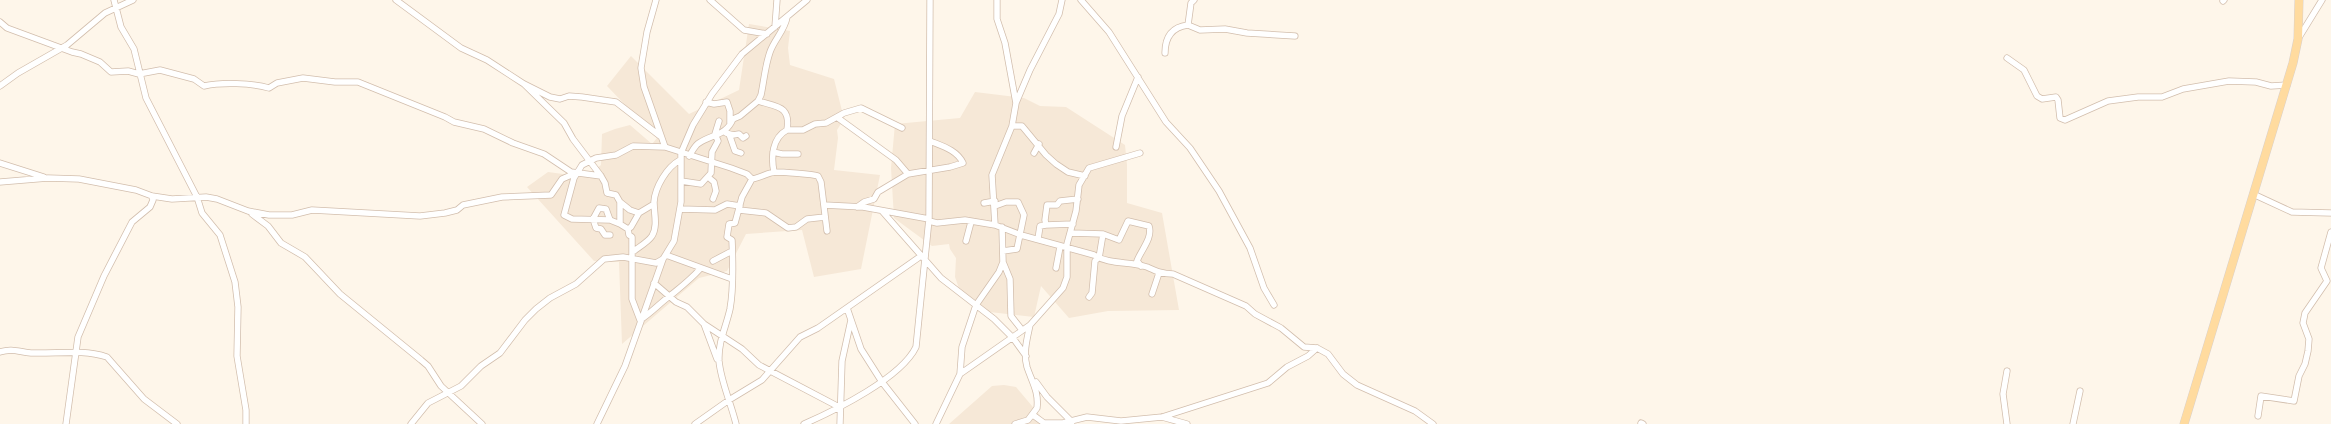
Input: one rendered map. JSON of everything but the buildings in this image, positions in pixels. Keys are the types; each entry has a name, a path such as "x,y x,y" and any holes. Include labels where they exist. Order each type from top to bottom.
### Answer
{"main road":[{"path":"2184,424 2287,85 2298,39 2299,0"}],"street":[{"path":"114,0 121,27 134,50 146,98 197,198 202,213 220,235 226,249 235,282 238,307 237,356 246,410 246,424"},
{"path":"0,86 68,45 105,13 133,0"},
{"path":"396,0 462,48 487,60 524,84 550,97 560,99 569,96 616,102 660,136"},
{"path":"656,0 647,32 641,68 644,87 665,147"},
{"path":"710,0 744,30 767,34"},
{"path":"775,26 776,0"},
{"path":"597,424 625,366 654,283 677,231 680,209 681,153 706,102 742,54 807,0"},
{"path":"804,424 882,382 901,368 911,357 916,347 923,258 929,220 930,0"},
{"path":"997,0 997,19 1005,43 1016,103"},
{"path":"936,424 960,374 962,346 976,305 999,272 1002,262 1003,251 992,175 1012,126 1016,103 1030,70 1059,14 1062,0"},
{"path":"1081,0 1109,32 1166,122 1190,148 1220,191 1250,248 1264,288 1274,305"},
{"path":"1188,25 1191,4 1194,0"},
{"path":"2298,39 2322,0"},
{"path":"726,133 733,119 740,116 758,101 762,95 770,52 778,34 785,26 787,16"},
{"path":"0,22 6,28 100,62 111,72 128,70 139,74 160,70 194,79 204,86 222,83 269,88 277,84 303,78 335,82 358,82 454,122 484,130 536,151 554,160 571,172 602,176"},
{"path":"1165,53 1167,38 1173,31 1188,25 1200,30 1225,28 1247,33 1296,36"},
{"path":"2006,58 2024,70 2037,96 2042,99 2056,97 2060,118 2065,120 2108,101 2138,97 2162,97 2183,89 2229,81 2256,82 2271,86 2287,85"},
{"path":"1116,147 1122,116 1138,77"},
{"path":"524,84 564,123 588,160 602,176 606,183 607,193 616,195 620,202 630,210 639,213"},
{"path":"758,101 783,108 787,130"},
{"path":"706,102 714,104 726,102 730,111 731,125"},
{"path":"774,172 773,152 779,136 787,130 803,130 815,124 826,123 844,113 861,108 902,128"},
{"path":"838,118 896,160 908,174"},
{"path":"681,181 691,181 697,185 711,173 712,152 718,142 716,126 719,121"},
{"path":"1012,126 1022,126 1056,164 1068,172 1085,176"},
{"path":"726,133 735,151 742,154"},
{"path":"690,156 699,143 717,136 726,133 739,134 743,138 746,136"},
{"path":"857,207 864,202 874,199 878,192 908,174 963,163 961,158 948,148 930,141"},
{"path":"1034,153 1039,144"},
{"path":"248,211 269,215 292,214 312,210 431,215 502,197 551,195 562,179 576,173 588,160 616,155 633,146 665,147 747,174 752,179"},
{"path":"773,152 798,154"},
{"path":"1056,268 1071,232 1079,185 1089,168 1140,153"},
{"path":"634,254 652,235 655,227 654,204 656,193 668,169 680,160"},
{"path":"0,163 48,178"},
{"path":"721,371 719,350 732,298 732,240 728,237 729,224 735,223 752,179 774,172 808,173 818,176 821,182 827,231"},
{"path":"576,173 564,215 572,218 610,220 628,229 629,235 632,237 634,254 632,299 640,320"},
{"path":"708,177 714,182 716,191 713,199"},
{"path":"0,182 48,178 99,182 136,190 152,196 172,199 217,199 248,211 260,218 281,243 305,257 340,294 422,360 441,386 482,424"},
{"path":"2253,194 2292,212 2331,213"},
{"path":"66,424 78,338 104,276 132,222 152,204 152,196"},
{"path":"1046,225 1047,205 1057,205 1060,202 1078,199"},
{"path":"620,202 620,224"},
{"path":"984,204 1018,202 1024,215 1017,250 1003,251"},
{"path":"628,229 632,227 639,213 654,204"},
{"path":"680,209 715,210 727,204 766,213 788,228 796,227 807,219 825,217"},
{"path":"824,205 857,207 937,223 948,221 970,222 998,226 1103,261 1141,266 1158,273 1173,274 1246,306 1255,314 1281,328 1304,347 1317,348 1328,354 1343,374 1357,385 1415,411 1433,424"},
{"path":"610,220 606,209 603,208 599,208 593,219 596,228 602,229 605,234 610,235"},
{"path":"882,211 941,278 976,305 1012,338 1026,356"},
{"path":"1071,232 1103,234 1119,240 1128,221 1149,226 1149,237 1137,261 1141,266"},
{"path":"966,241 970,222"},
{"path":"1038,239 1040,226 1073,224"},
{"path":"2258,416 2261,396 2294,401 2299,376 2305,364 2308,350 2309,339 2304,322 2305,313 2327,282 2321,268 2331,232"},
{"path":"1089,297 1092,293 1095,261 1098,258 1103,234"},
{"path":"960,374 1030,325 1063,288 1067,277 1063,248"},
{"path":"713,261 732,251"},
{"path":"411,424 428,403 461,386 481,366 500,353 525,320 550,298 576,284 604,259 612,256 634,254 653,263 665,257 732,279"},
{"path":"695,424 762,380 800,337 923,258"},
{"path":"1002,262 1010,279 1011,316 1022,330"},
{"path":"640,320 655,310 669,296 681,289 700,269"},
{"path":"1152,294 1158,273"},
{"path":"654,283 669,296 687,307 704,324 770,371 839,406"},
{"path":"847,308 861,349 882,382 915,424"},
{"path":"840,424 839,406 842,361 851,320"},
{"path":"704,324 721,371 736,424"},
{"path":"1014,424 1028,420 1037,408 1038,402 1036,387 1030,375 1026,356 1026,341 1030,325"},
{"path":"1033,415 1044,424 1073,422 1087,417 1121,421 1162,417 1268,383 1287,367 1308,356 1317,348"},
{"path":"0,352 11,349 30,353 75,352 102,356 112,360 144,399 177,424"},
{"path":"2007,371 2003,394 2008,424"},
{"path":"1030,375 1047,397 1073,422"},
{"path":"2073,424 2080,391"},
{"path":"1162,417 1187,424"}],"shaded area":[{"path":"749,24 790,31 788,48 790,65 834,79 844,119 837,130 838,138 834,170 880,175 861,269 814,277 802,230 746,234 727,271 699,278 622,344 619,262 594,261 527,187 548,172 585,177 601,165 602,134 615,129 630,125 652,144 657,138 607,86 631,56 689,114 739,90"},
{"path":"975,92 1024,98 1040,106 1066,107 1125,145 1127,203 1162,213 1179,310 1108,311 1069,318 1041,286 1034,317 981,311 962,297 955,277 956,258 949,244 932,246 894,218 891,168 895,124 960,118"},
{"path":"992,386 1016,387 1043,419 1045,424 949,424"}]}
